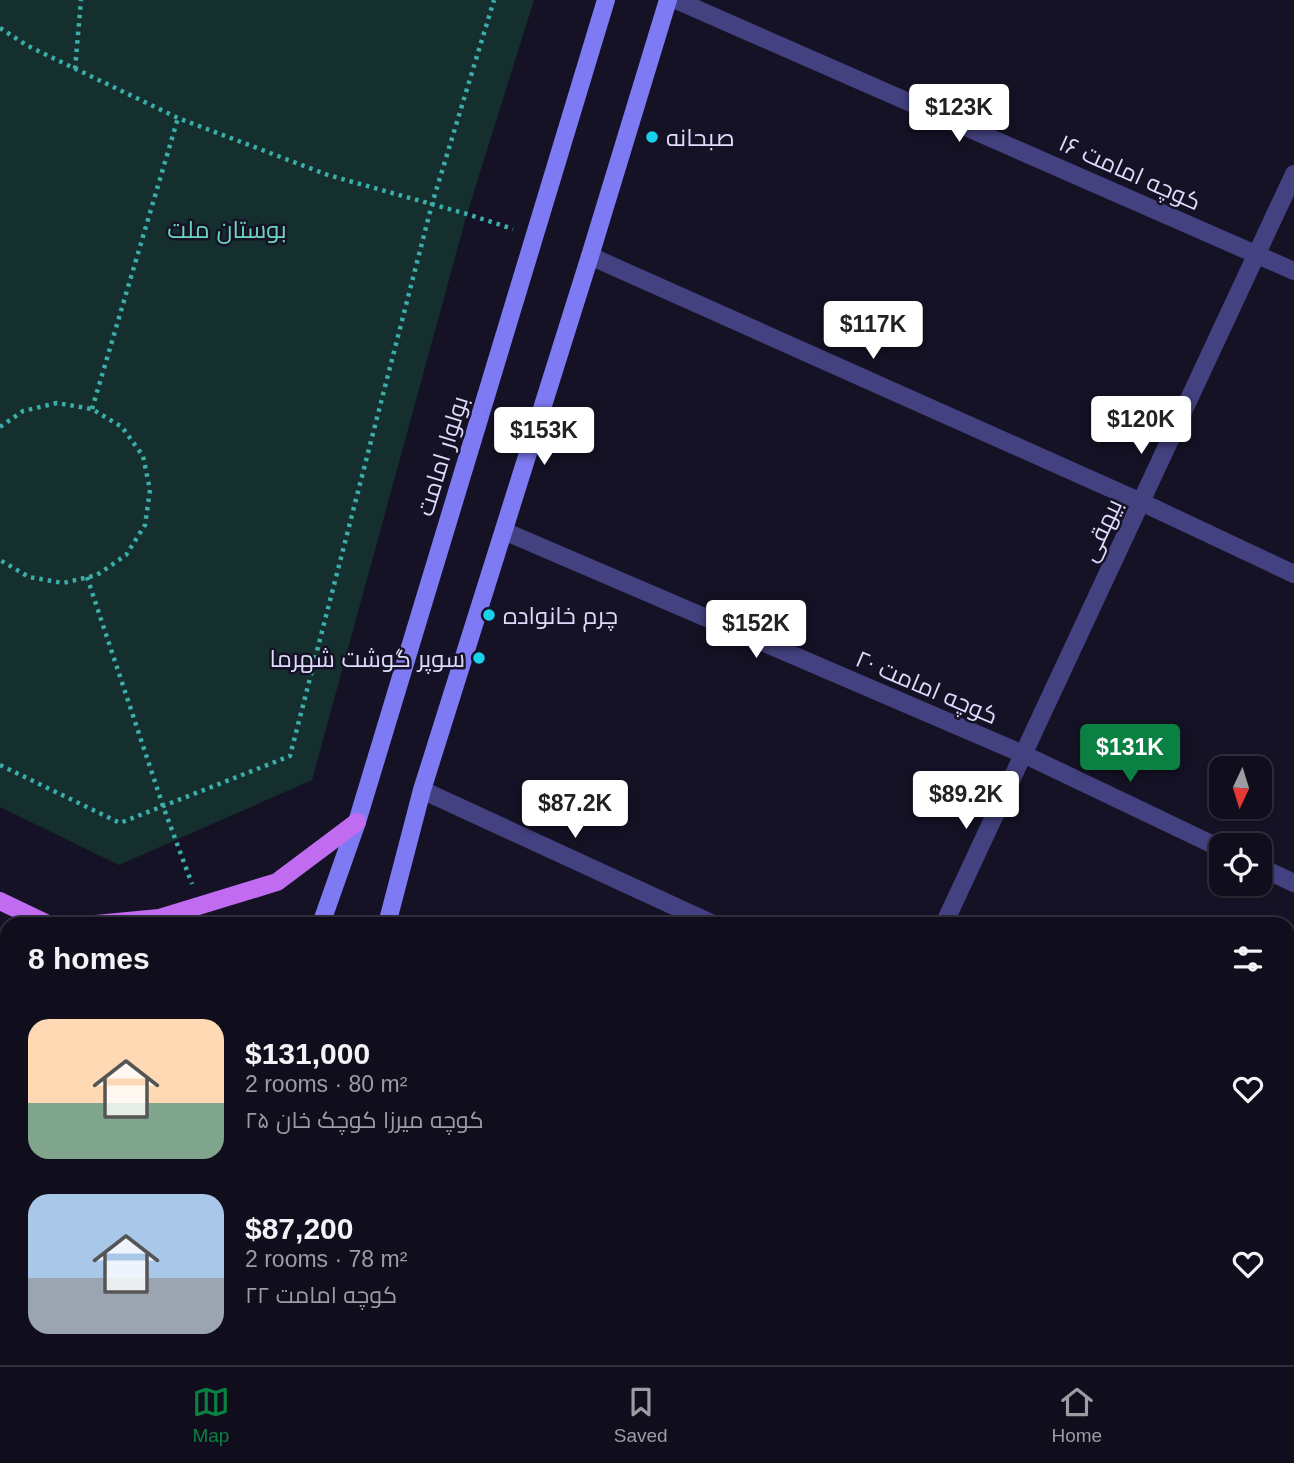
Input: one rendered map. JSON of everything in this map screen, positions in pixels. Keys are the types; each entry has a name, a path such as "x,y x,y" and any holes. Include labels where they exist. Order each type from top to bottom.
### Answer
{"main road":[{"name":"بولوار امامت","path":"323,917 357,822 606,0"},
{"path":"389,917 422,790 668,0"},
{"path":"162,917 277,881 357,822"},
{"path":"0,901 33,917"}],"street":[{"name":"کوچه امامت ۱۶","path":"676,0 1294,271"},
{"name":"بیهقی","path":"947,917 1294,174"},
{"path":"590,256 1141,502 1294,574"},
{"name":"کوچه امامت ۲۰","path":"504,531 1023,754 1209,843"},
{"path":"422,790 698,917"},
{"path":"1272,873 1294,883"}],"path":[{"path":"75,69 81,0"},
{"path":"0,765 120,823 289,756 432,204 494,0"},
{"path":"0,28 28,46 178,118 328,175 534,236"},
{"path":"92,409 178,118"},
{"path":"0,427 23,411 57,403 92,409 122,428 142,456 150,490 145,525 126,555 97,575 63,583 29,577 0,560"},
{"path":"87,577 163,806 200,906"}],"green space":[{"name":"بوستان ملت","path":"0,0 534,0 467,214 312,780 119,865 0,807"}],"place":[{"name":"صبحانه","path":"652,137"},
{"name":"چرم خانواده","path":"489,615"},
{"name":"سوپر گوشت شهرما","path":"479,658"}]}
